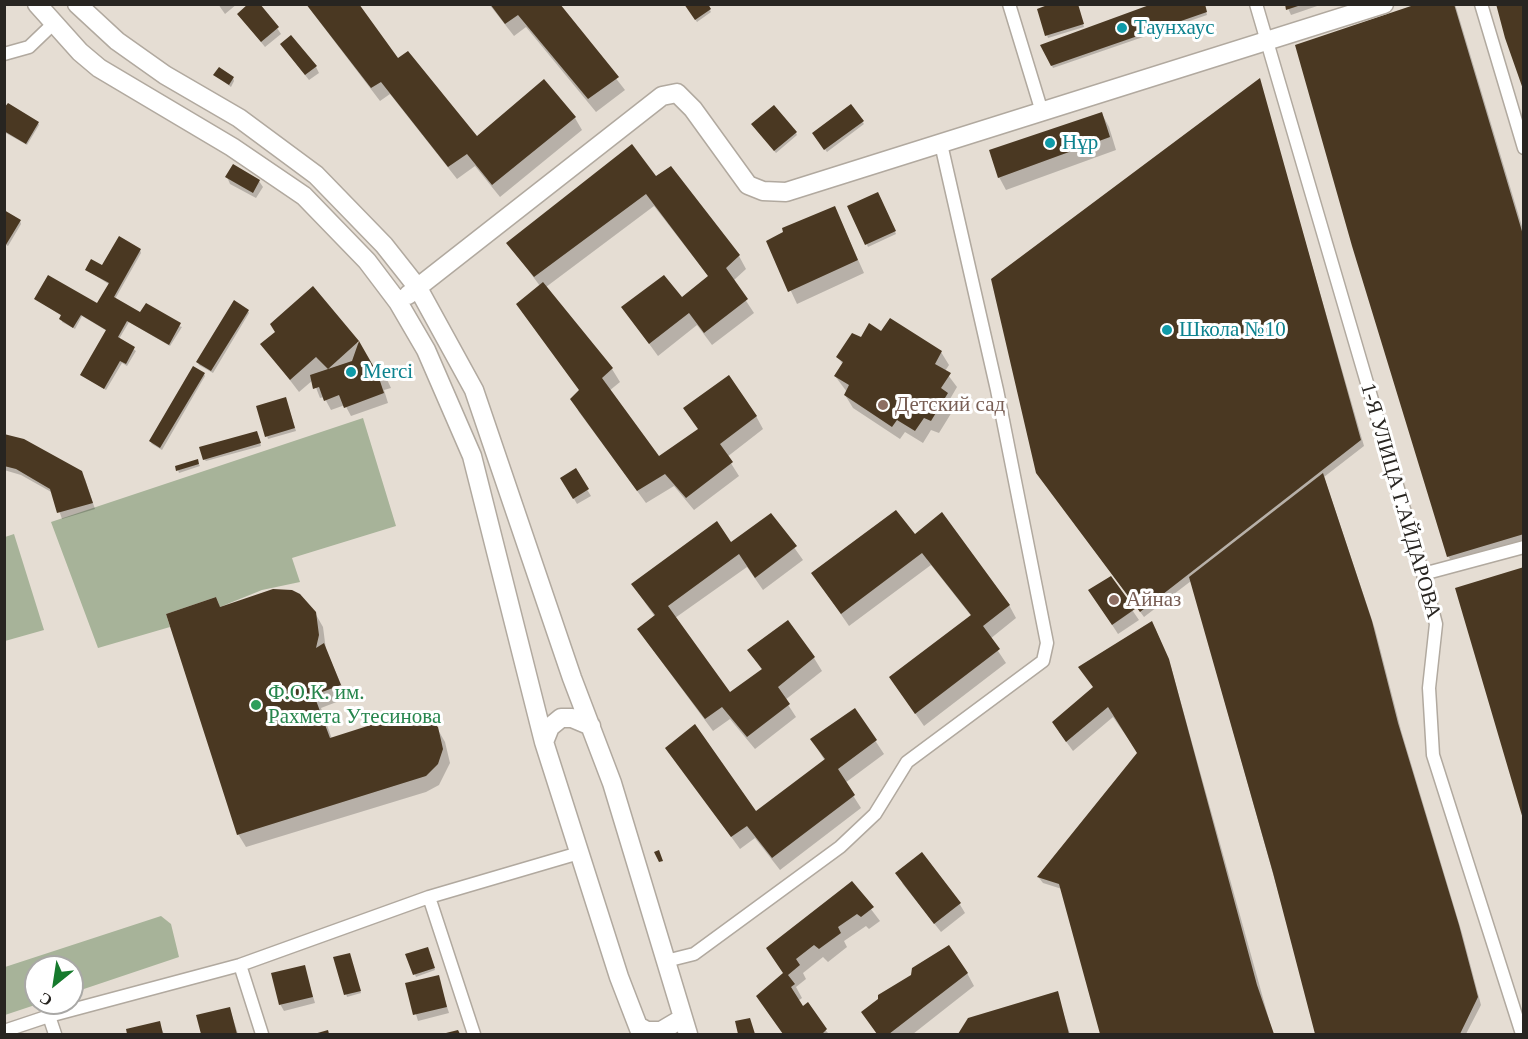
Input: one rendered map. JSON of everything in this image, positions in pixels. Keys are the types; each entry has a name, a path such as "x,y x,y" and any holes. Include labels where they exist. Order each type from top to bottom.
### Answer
{"street":[{"path":"37,4 53,24 99,68 232,147 304,195 367,261 398,302 426,350 472,456 544,741 619,977 640,1030 661,1031 686,1026 612,783 474,390 418,288 384,245 316,175 239,118 165,75 117,41 77,4"},
{"path":"1009,4 1042,112"},
{"name":"1-Я УЛИЦА Г.АЙДАРОВА","path":"1256,4 1436,624 1429,688 1433,755 1522,1035"},
{"path":"398,302 662,96 677,93 693,109 748,185 763,191 786,192 1384,4"},
{"path":"1481,4 1524,148"},
{"path":"4,54 29,47 53,24"},
{"path":"666,961 694,954 840,847 875,814 907,762 1044,661 1047,643 997,390 941,144"},
{"path":"1423,574 1524,547"},
{"path":"544,741 550,727 561,718 572,717 591,726"},
{"path":"4,1031 49,1016 240,965 429,897 579,853"},
{"path":"429,897 474,1035"},
{"path":"240,965 262,1035"},
{"path":"49,1016 55,1035"}],"green space":[{"path":"363,418 396,526 292,558 300,582 262,590 220,607 216,597 166,614 170,627 98,648 51,522"},
{"path":"14,534 44,630 5,641 5,537"},
{"path":"161,916 171,924 179,957 84,989 84,955 42,955"},
{"path":"24,961 24,1009 5,1015 5,967"}],"building":[{"path":"248,4 260,4 279,27 261,42 237,14"},
{"path":"306,4 359,4 398,58 408,51 477,136 544,79 576,117 492,185 467,154 448,167 381,82 371,88"},
{"path":"490,4 560,4 619,77 588,99 518,15 505,24"},
{"path":"684,4 708,4 711,9 695,20"},
{"path":"1050,4 1078,4 1084,24 1045,36 1037,9"},
{"name":"Таунхаус","path":"1152,4 1205,4 1207,12 1051,66 1040,45"},
{"path":"1285,4 1301,4 1301,5 1286,10"},
{"path":"1417,4 1454,4 1524,238 1524,534 1447,557 1352,246 1295,45"},
{"path":"1496,4 1524,4 1524,92 1505,38"},
{"path":"291,35 317,66 305,75 280,44"},
{"path":"219,67 234,77 229,85 213,75"},
{"name":"Школа №10","path":"1260,78 1361,440 1140,612 1036,473 991,279"},
{"path":"8,103 39,122 26,144 4,131 4,108"},
{"path":"851,104 864,121 824,150 812,133"},
{"path":"774,105 797,132 774,151 751,124"},
{"name":"Нұр","path":"1102,112 1110,137 998,178 989,150"},
{"path":"632,144 656,176 671,166 740,255 726,268 748,299 704,333 689,313 649,344 621,307 664,275 682,297 708,276 646,194 534,277 506,243"},
{"path":"233,164 260,180 253,193 225,177"},
{"path":"878,192 896,231 865,245 847,206"},
{"path":"835,206 858,260 788,292 766,241 783,232 782,228"},
{"path":"4,210 21,220 4,248"},
{"path":"119,236 141,249 114,297 140,312 146,303 181,323 169,345 127,321 118,337 135,347 126,364 120,361 104,389 80,375 106,330 81,315 73,328 59,319 61,315 34,299 48,275 97,303 109,283 85,270 91,259 102,265"},
{"path":"543,282 613,368 602,378 659,456 698,429 683,408 729,375 757,416 720,444 733,462 686,498 665,474 637,491 570,399 579,390 516,304"},
{"path":"313,286 359,341 328,369 316,357 290,380 260,344 275,332 270,324"},
{"path":"234,300 249,310 211,371 196,362"},
{"path":"890,318 942,351 935,364 951,373 941,388 948,393 931,421 924,418 915,431 897,420 892,427 844,395 849,385 834,376 843,362 836,357 852,333 861,337 869,323 881,331"},
{"name":"Merci","path":"359,341 375,369 382,367 387,378 380,381 384,393 344,408 339,395 324,401 319,387 313,389 310,375 352,361"},
{"path":"193,366 205,373 160,448 149,441"},
{"path":"286,397 295,428 265,437 256,406"},
{"path":"257,431 261,443 203,460 199,447"},
{"path":"4,434 24,439 82,471 93,503 57,513 50,489 16,469 4,466"},
{"path":"198,459 199,464 176,471 175,466"},
{"path":"576,468 589,489 573,499 560,478"},
{"path":"1323,473 1372,621 1398,723 1459,925 1478,997 1460,1034 1315,1034 1273,873 1189,577"},
{"path":"896,510 915,534 942,512 1010,605 983,626 1000,649 915,714 889,677 971,615 922,553 841,614 811,573"},
{"path":"771,513 797,546 755,578 739,554 668,606 730,692 762,669 747,650 788,620 815,657 778,687 790,704 747,737 722,707 705,719 637,629 655,615 631,584 717,521 731,542"},
{"path":"1524,567 1524,819 1523,819 1455,588"},
{"path":"1111,576 1135,609 1112,625 1088,590"},
{"name":"Ф.О.К. им. Рахмета Утесинова","path":"273,589 292,590 300,594 316,612 319,635 316,648 324,643 341,685 314,695 330,738 402,715 414,715 426,717 438,727 443,749 438,764 426,776 237,835 166,614 216,597 220,607"},
{"path":"1152,621 1169,659 1257,985 1274,1034 1100,1034 1059,884 1037,877 1137,753 1108,707 1066,742 1052,722 1093,687 1078,667"},
{"path":"855,708 877,740 838,769 855,795 772,858 747,826 731,837 665,748 695,724 756,811 825,759 810,739"},
{"path":"659,850 663,861 659,862 654,852"},
{"path":"922,852 961,903 934,924 895,873"},
{"path":"852,881 874,907 861,917 857,914 838,927 841,933 819,949 814,945 796,959 800,965 788,975 795,984 791,987 803,1006 808,1002 827,1029 822,1034 783,1034 756,996 783,973 766,948"},
{"path":"949,945 968,973 889,1034 877,1034 861,1012 878,999 878,995 911,975 912,968"},
{"path":"428,947 435,968 413,975 405,954"},
{"path":"350,953 361,991 344,995 333,957"},
{"path":"305,965 313,997 279,1005 271,973"},
{"path":"439,975 447,1007 413,1015 405,983"},
{"path":"1058,991 1069,1034 958,1034 968,1018"},
{"path":"230,1007 237,1034 201,1034 196,1015"},
{"path":"750,1018 755,1034 738,1034 735,1021"},
{"path":"160,1021 163,1034 127,1034 126,1029"},
{"path":"328,1030 329,1034 314,1034"},
{"path":"458,1030 460,1034 442,1034"}],"place":[{"name":"Таунхаус","path":"1122,28"},
{"name":"Нұр","path":"1050,143"},
{"name":"Школа №10","path":"1167,330"},
{"name":"Merci","path":"351,372"},
{"name":"Детский сад","path":"883,405"},
{"name":"Айназ","path":"1114,600"},
{"name":"Ф.О.К. им. Рахмета Утесинова","path":"256,705"}]}
